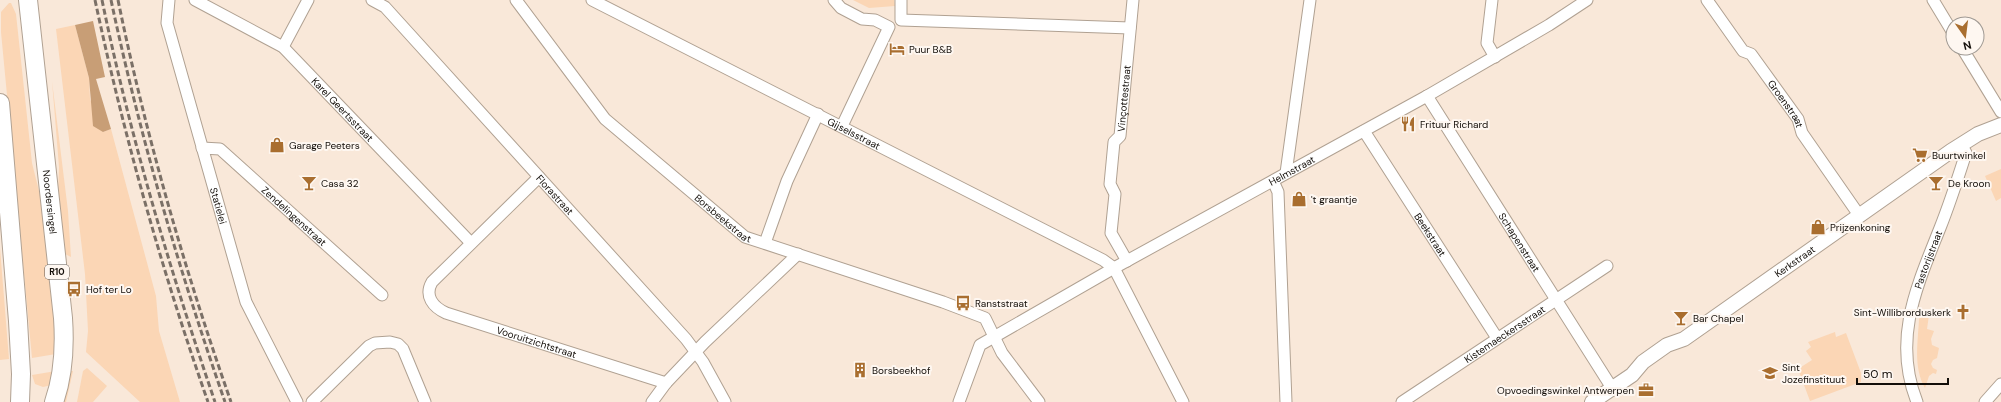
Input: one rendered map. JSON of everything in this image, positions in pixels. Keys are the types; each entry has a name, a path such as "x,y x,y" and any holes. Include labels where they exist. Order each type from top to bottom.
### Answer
{"main road":[{"name":"Noordersingel","path":"28,0 65,341 63,364 54,402"},
{"path":"0,104 18,321 21,374 20,402"}],"street":[{"name":"Statielei","path":"169,0 167,23 246,302 297,402"},
{"name":"Karel Geertsstraat","path":"195,0 283,47 471,243"},
{"path":"283,47 308,0"},
{"name":"Florastraat","path":"372,0 385,7 686,339 696,352 725,402"},
{"name":"Borsbeekstraat","path":"516,0 605,119 745,237 943,302 985,318 1002,353 1039,402"},
{"name":"Gijselsstraat","path":"592,0 842,126 1103,260 1114,268"},
{"path":"834,0 841,8 862,19 874,20 889,27 842,126"},
{"path":"901,0 901,20 1130,28"},
{"name":"Vinçottestraat","path":"1127,261 1111,232 1115,194 1110,184 1114,142 1120,136 1133,0"},
{"path":"1286,173 1310,0"},
{"path":"1492,0 1487,43 1495,57"},
{"name":"Helmstraat","path":"994,337 1114,268 1427,96 1550,25 1588,0"},
{"name":"Groenstraat","path":"1707,0 1743,51 1751,54 1798,119 1802,133 1859,214"},
{"path":"1933,0 1945,20"},
{"path":"1967,56 2001,112"},
{"name":"Schapenstraat","path":"1427,96 1612,388"},
{"path":"765,243 787,180 818,114"},
{"name":"Kerkstraat","path":"1592,402 1632,376 1643,362 1667,345 1684,339 1859,214 1961,144 1978,134 2001,125"},
{"name":"Beekstraat","path":"1364,131 1497,338"},
{"name":"Pastorijstraat","path":"1917,402 1906,356 1911,308 1966,153 1961,144"},
{"name":"Zendelingenstraat","path":"202,148 220,149 382,295"},
{"path":"471,243 539,177"},
{"path":"1272,181 1278,192 1286,402"},
{"name":"Vooruitzichtstraat","path":"471,243 432,282 429,288 430,300 440,310 666,383"},
{"path":"652,402 666,383 696,352 798,254"},
{"name":"Kistemaeckersstraat","path":"1402,402 1606,266"},
{"path":"1114,268 1177,393 1184,402"},
{"path":"959,402 980,345 994,337"},
{"path":"312,402 369,346 375,343 384,342 394,343 405,352 425,402"},
{"path":"1985,402 2001,384"}],"shaded area":[{"path":"853,0 894,0 895,6 869,8"},
{"path":"9,3 11,3 16,14 32,163 43,207 57,335 56,354 32,358 1,32 1,12"},
{"path":"93,21 105,77 96,79 111,129 103,132 93,126 89,78 75,25"},
{"path":"75,25 89,78 90,99 103,132 111,129 156,296 159,331 180,402 140,402 86,352 88,331 85,274 56,29"},
{"path":"52,81 68,211 71,257 65,254 58,193 59,167"},
{"path":"2001,169 2001,198 1996,201 1985,176"},
{"path":"0,248 9,359 0,360"},
{"path":"1925,312 1929,315 1927,329 1934,331 1931,339 1932,345 1939,348 1937,358 1933,360 1931,364 1933,368 1937,370 1936,374 1933,373 1929,376 1925,388 1919,372 1917,345 1919,319"},
{"path":"1835,332 1836,337 1846,333 1861,373 1861,382 1810,401 1798,369 1812,360 1806,351 1811,347 1808,342"},
{"path":"87,368 107,386 93,402 77,402 83,371"},
{"path":"56,371 52,385 43,387 35,384 32,375"},
{"path":"70,371 73,371 66,402 63,402"}],"railway":[{"path":"95,0 118,102 145,203 175,303 208,402"},
{"path":"102,0 125,102 152,202 182,303 215,402"},
{"path":"111,0 135,102 176,253 225,402"},
{"path":"118,0 141,102 182,253 231,402"}],"place":[{"name":"Puur B&B","path":"897,49"},
{"name":"Frituur Richard","path":"1408,124"},
{"name":"Garage Peeters","path":"277,145"},
{"name":"Buurtwinkel","path":"1920,155"},
{"name":"Casa 32","path":"309,183"},
{"name":"De Kroon","path":"1936,183"},
{"name":"'t graantje","path":"1299,199"},
{"name":"Prijzenkoning","path":"1818,227"},
{"name":"Hof ter Lo","path":"74,289"},
{"name":"Ranststraat","path":"963,303"},
{"name":"Sint-Willibrorduskerk","path":"1963,312"},
{"name":"Bar Chapel","path":"1681,318"},
{"name":"Borsbeekhof","path":"860,370"},
{"name":"Sint Jozefinstituut","path":"1770,373"},
{"name":"Opvoedingswinkel Antwerpen","path":"1646,390"}]}
